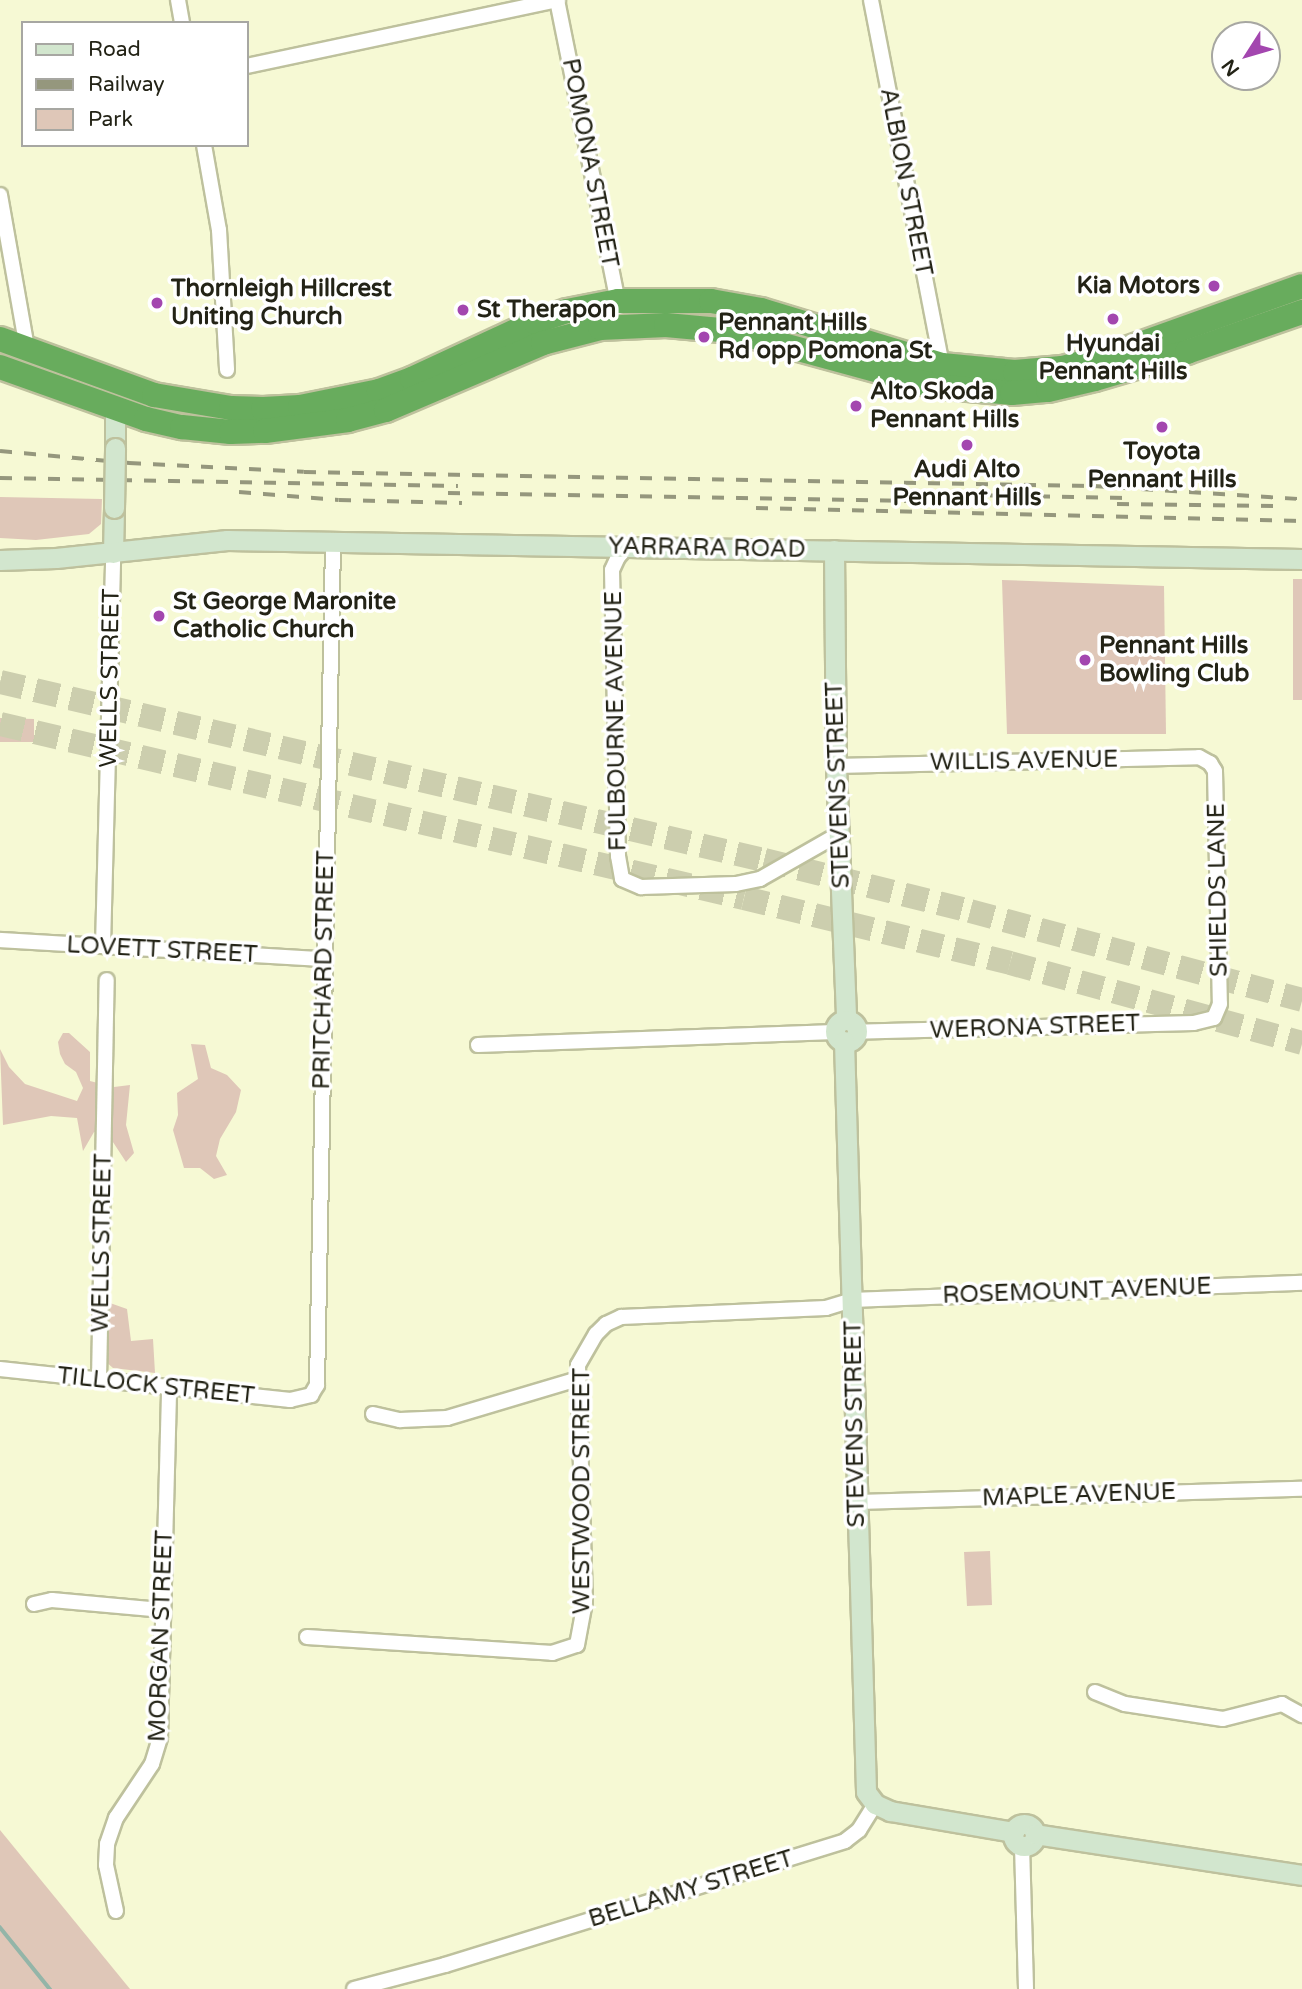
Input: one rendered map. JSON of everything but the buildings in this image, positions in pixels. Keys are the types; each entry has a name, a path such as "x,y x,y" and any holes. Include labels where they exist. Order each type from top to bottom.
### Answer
{"highway":[{"path":"0,339 129,386 185,402 231,408 300,407 379,391 412,379 535,322 567,311 618,301 711,301 761,310 942,365 1015,372 1062,368 1104,357 1302,286"},
{"path":"0,367 115,409 182,427 231,432 314,426 386,410 543,343 574,333 622,326 696,326 732,331 934,386 1012,393 1048,390 1107,376 1302,312"},
{"path":"59,360 113,396 115,409"}],"street":[{"path":"178,0 183,21"},
{"path":"248,66 557,0"},
{"name":"POMONA STREET","path":"557,0 622,326"},
{"name":"ALBION STREET","path":"871,0 942,365"},
{"path":"204,147 219,230 228,370"},
{"path":"0,195 27,348"},
{"name":"WELLS STREET","path":"103,946 115,409"},
{"name":"YARRARA ROAD","path":"0,560 36,560 227,540 1302,559"},
{"name":"PRITCHARD STREET","path":"311,1395 317,1385 333,542"},
{"name":"FULBOURNE AVENUE","path":"628,546 612,570 618,856 622,879 641,887 736,884 760,879 839,834"},
{"name":"STEVENS STREET","path":"834,550 836,766 864,1777 866,1793 874,1804"},
{"name":"WILLIS AVENUE","path":"836,766 1199,757 1210,762"},
{"name":"SHIELDS LANE","path":"1210,762 1216,771 1220,1004 1214,1018"},
{"name":"LOVETT STREET","path":"0,940 323,959"},
{"name":"WELLS STREET","path":"99,1380 107,980"},
{"name":"WERONA STREET","path":"478,1045 845,1031 1194,1023 1214,1018"},
{"name":"ROSEMOUNT AVENUE","path":"852,1300 1302,1283"},
{"name":"WESTWOOD STREET","path":"307,1637 552,1653 577,1645 586,1602 578,1365 588,1344 606,1324 621,1317 826,1308 852,1300"},
{"name":"TILLOCK STREET","path":"0,1369 290,1400 311,1395"},
{"path":"373,1414 400,1420 447,1418 578,1379"},
{"name":"MORGAN STREET","path":"116,1912 106,1865 107,1844 116,1818 157,1754 160,1737 161,1610 169,1388"},
{"name":"MAPLE AVENUE","path":"857,1502 1302,1489"},
{"path":"34,1604 52,1600 161,1610"},
{"path":"1095,1692 1125,1704 1223,1719 1282,1704 1302,1715"},
{"path":"874,1804 890,1811 1024,1837 1302,1875"},
{"name":"BELLAMY STREET","path":"354,1989 445,1965 845,1841 859,1830 874,1804"},
{"path":"1024,1837 1026,1989"}],"green space":[{"path":"0,497 102,499 101,524 89,534 36,540 0,538"},
{"path":"1293,579 1302,579 1302,700 1293,700"},
{"name":"Pennant Hills Bowling Club","path":"1002,580 1164,586 1166,734 1007,734"},
{"path":"0,718 34,719 34,742 0,742"},
{"path":"63,1033 69,1033 90,1052 90,1081 114,1087 130,1085 126,1125 134,1153 126,1162 109,1136 100,1131 94,1132 83,1151 77,1118 51,1116 3,1125 0,1049 9,1067 25,1084 77,1101 83,1088 76,1072 65,1064 60,1054 58,1042"},
{"path":"191,1044 205,1045 211,1068 227,1075 241,1090 236,1112 220,1139 216,1156 227,1175 214,1179 200,1168 184,1168 173,1130 178,1115 177,1093 198,1079"},
{"path":"110,1303 127,1309 131,1341 153,1339 155,1373 113,1368 105,1361 106,1312"},
{"path":"990,1551 992,1605 967,1606 964,1552"},
{"path":"0,1830 130,1989 0,1989"}],"waterway":[{"path":"0,1927 50,1989"}],"tunnel":[{"path":"0,682 764,860 970,911 1302,1000"},
{"path":"0,724 1010,963 1302,1043"}],"railway":[{"path":"0,451 129,463 304,472 1093,486 1302,499"},
{"path":"0,478 458,486"},
{"path":"239,492 339,500 462,503"},
{"path":"448,493 977,502"},
{"path":"966,495 1127,498"},
{"path":"1117,504 1274,506"},
{"path":"756,508 1302,521"}],"place":[{"name":"Kia Motors","path":"1214,286"},
{"name":"Thornleigh Hillcrest Uniting Church","path":"157,303"},
{"name":"St Therapon","path":"463,310"},
{"name":"Hyundai Pennant Hills","path":"1113,319"},
{"name":"Pennant Hills Rd opp Pomona St","path":"704,337"},
{"name":"Alto Skoda Pennant Hills","path":"856,406"},
{"name":"Toyota Pennant Hills","path":"1162,427"},
{"name":"Audi Alto Pennant Hills","path":"967,445"},
{"name":"St George Maronite Catholic Church","path":"159,616"},
{"name":"Pennant Hills Bowling Club","path":"1085,660"}]}
